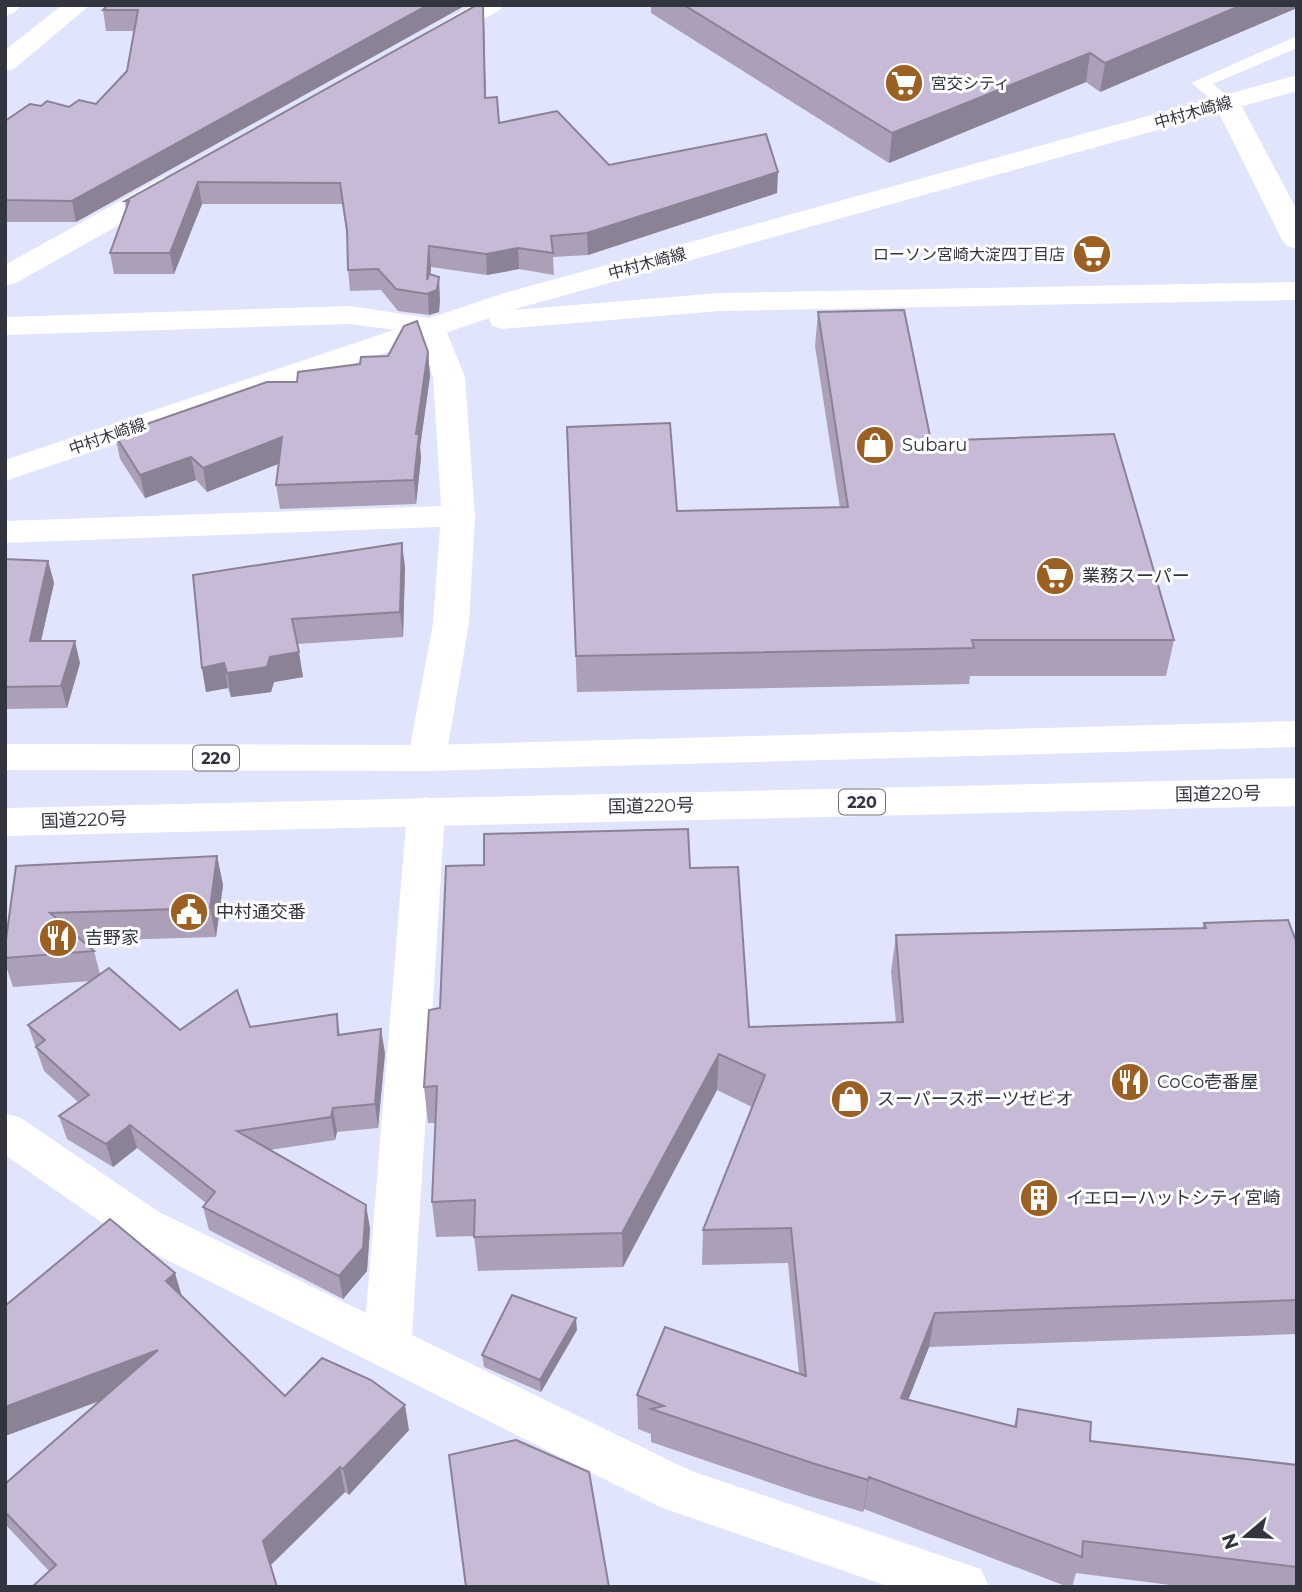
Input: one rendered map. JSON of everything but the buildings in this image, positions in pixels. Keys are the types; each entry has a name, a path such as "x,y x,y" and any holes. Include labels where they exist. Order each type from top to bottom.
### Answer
{"main road":[{"path":"5,63 78,5"},
{"path":"412,49 491,5"},
{"name":"中村木崎線","path":"5,471 513,300 1297,83"},
{"path":"1227,103 1255,153 1297,240"},
{"path":"5,277 198,169"},
{"path":"5,326 350,315 431,326 720,302 1297,291"},
{"path":"426,758 451,623 458,516 449,377 431,326"},
{"path":"5,532 458,516"},
{"name":"220","path":"5,757 426,758 1297,734"},
{"name":"国道220号","path":"5,822 426,811 907,805 1297,792"},
{"path":"387,1346 426,811"},
{"path":"5,1131 143,1226 678,1490 962,1587"}],"lane":[{"path":"1227,103 1200,83 1297,41"}],"place":[{"name":"宮交シティ","path":"904,83"},
{"name":"ローソン宮崎大淀四丁目店","path":"1092,254"},
{"name":"Subaru","path":"875,445"},
{"name":"業務スーパー","path":"1055,576"},
{"name":"中村通交番","path":"189,912"},
{"name":"吉野家","path":"58,938"},
{"name":"CoCo壱番屋","path":"1130,1082"},
{"name":"スーパースポーツゼビオ","path":"850,1099"},
{"name":"イエローハットシティ宮崎","path":"1039,1198"}]}
